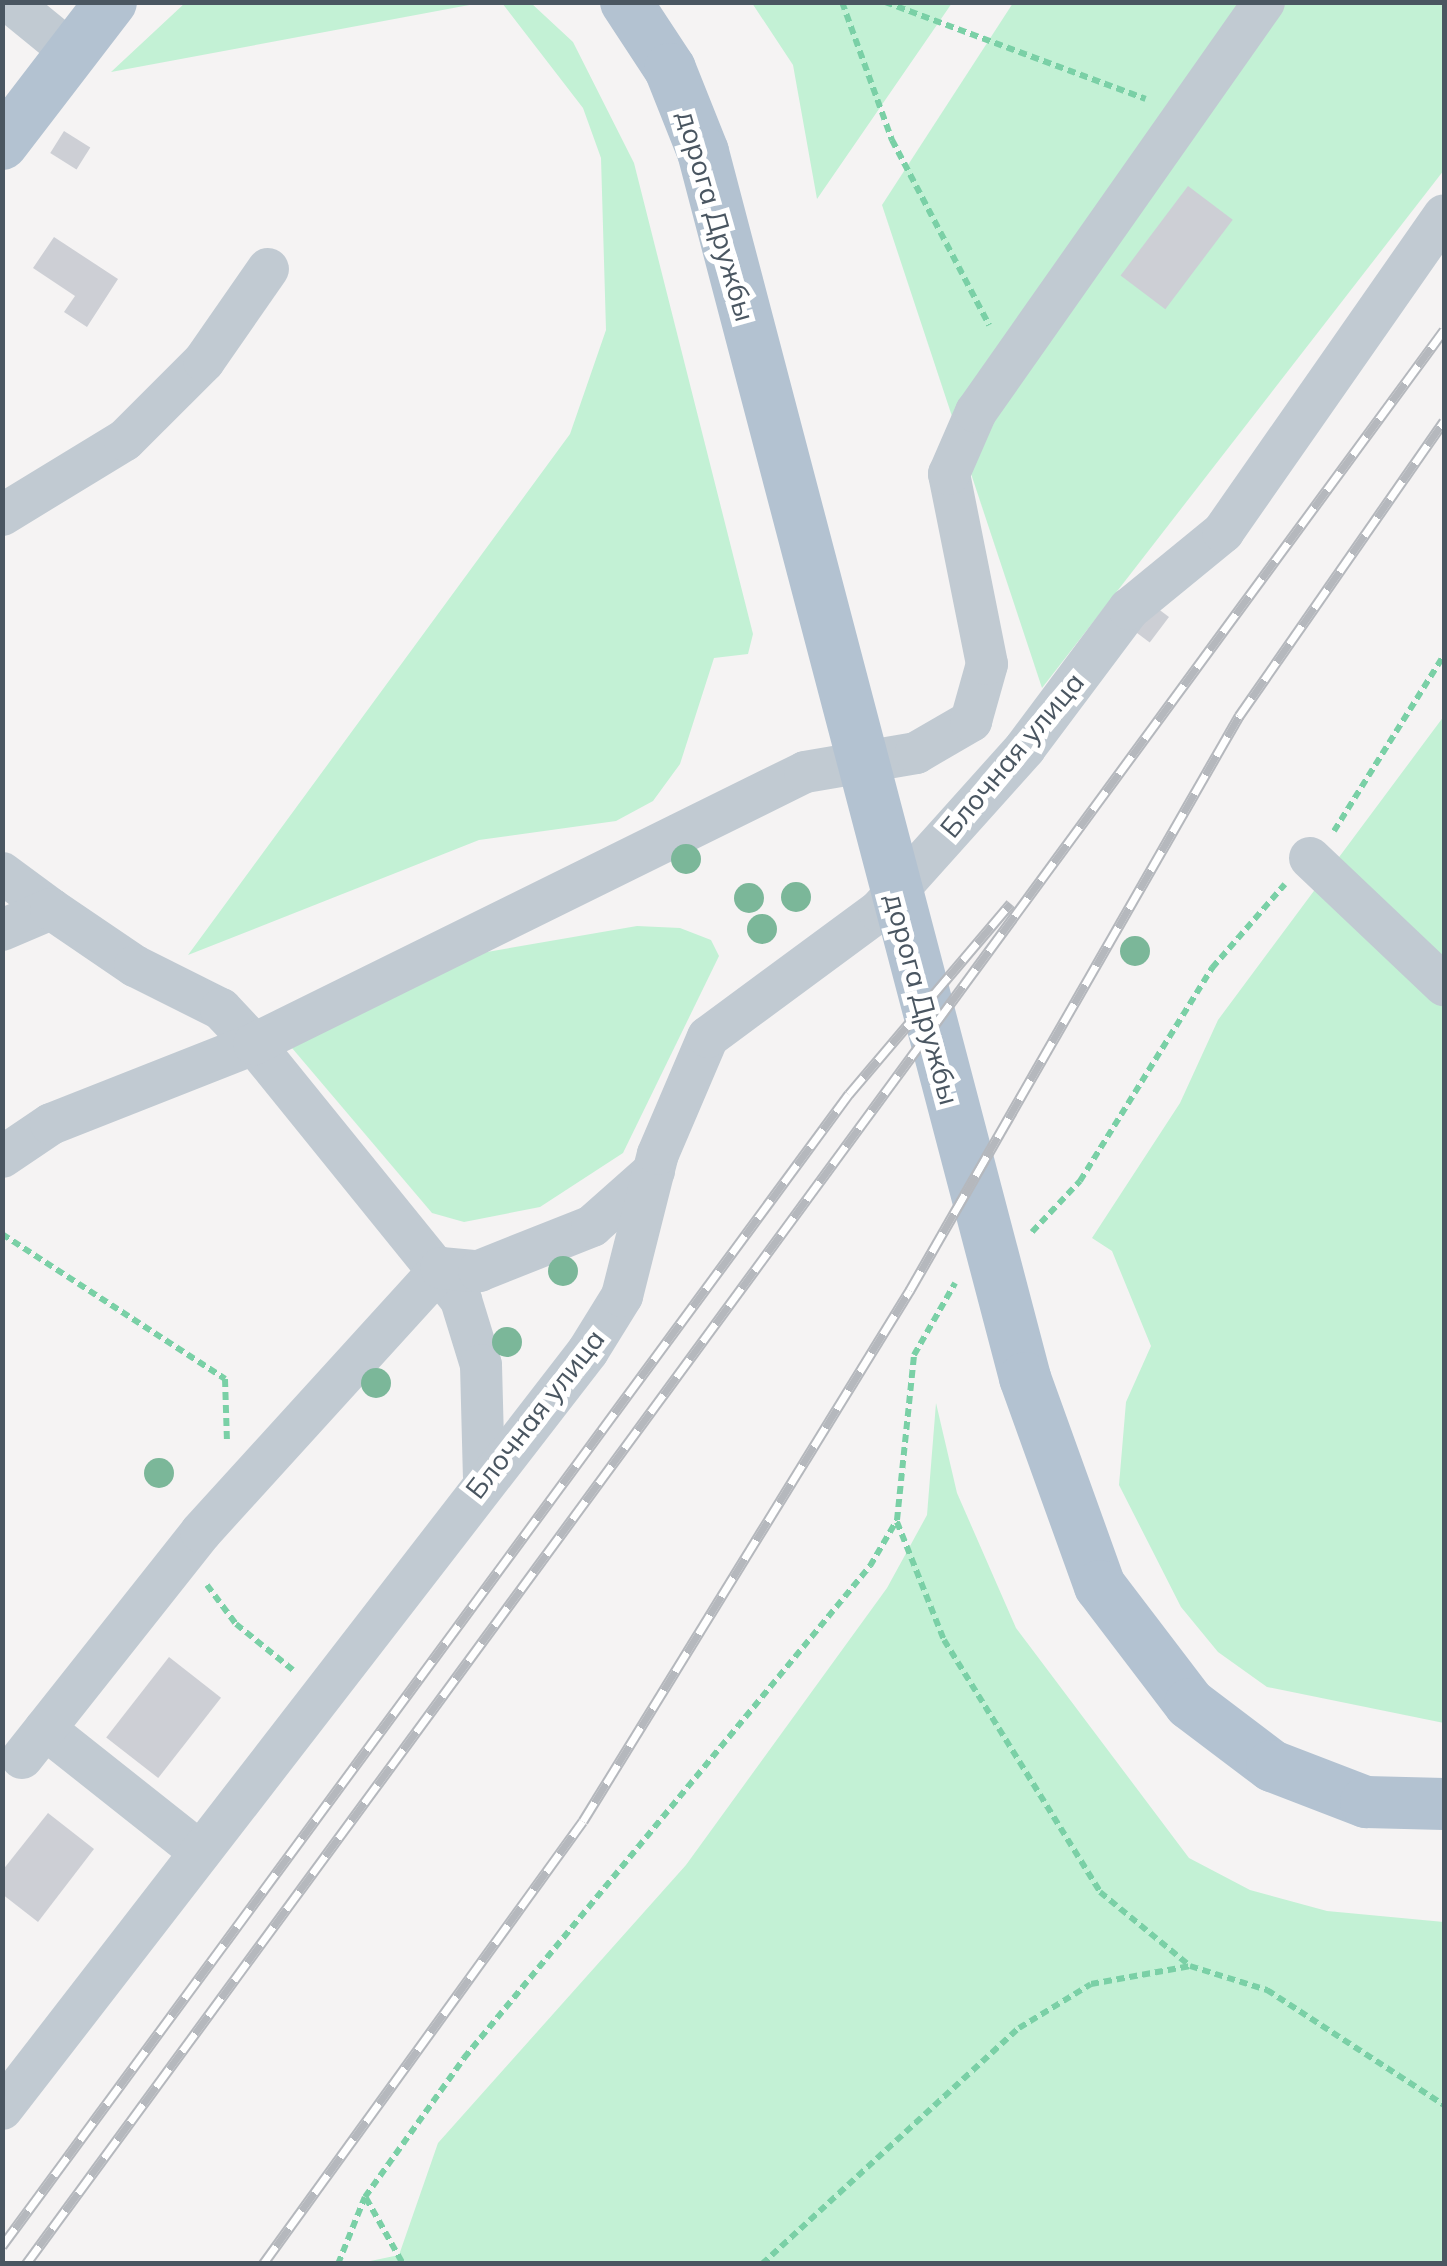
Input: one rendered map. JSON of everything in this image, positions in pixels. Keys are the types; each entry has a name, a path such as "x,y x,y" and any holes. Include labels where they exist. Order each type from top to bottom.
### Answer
{"main road":[{"path":"3,142 111,2"},
{"name":"дорога Дружбы","path":"626,2 670,69 703,152 826,641 1025,1378 1100,1586 1190,1704 1272,1766 1366,1802 1444,1804"}],"street":[{"path":"10,2 70,52"},
{"name":"Блочная улица","path":"2,1157 51,1124 254,1044 805,772 916,754 970,721 987,664 949,474 976,412 1264,2"},
{"name":"Блочная улица","path":"2,2110 323,1694 484,1476 546,1410 622,1296 654,1171 708,1036 900,891 1129,609 1222,532 1444,215"},
{"path":"2,515 76,474 150,417 204,361 268,269"},
{"path":"1310,858 1444,985"},
{"path":"2,872 135,966 222,1009 441,1268 481,1365 484,1476"},
{"path":"2,930 51,909"},
{"path":"441,1268 479,1271 592,1226 654,1171"},
{"path":"200,1852 33,1743 212,1518 441,1268"}],"path":[{"path":"842,2 892,140 1010,366"},
{"path":"885,2 1186,113"},
{"path":"1310,858 1368,788 1444,655"},
{"path":"2,1234 225,1379 228,1476 195,1569 236,1624 323,1694"},
{"path":"897,1520 944,1640 1100,1892 1190,1966 1267,1990 1444,2105"},
{"path":"338,2264 365,2198 634,1846"},
{"path":"762,2264 1020,2028 1092,1984 1190,1966"},
{"path":"365,2198 404,2264"}],"green space":[{"path":"185,2 480,3 111,72"},
{"path":"502,3 531,3 573,42 634,163 753,634 748,654 714,658 680,764 653,801 616,821 479,840 188,955 570,434 606,330 601,158 583,108"},
{"path":"752,3 952,3 817,199 793,65"},
{"path":"1013,3 1444,3 1444,170 1042,688 882,205"},
{"path":"1444,716 1444,1723 1267,1687 1218,1652 1181,1607 1119,1485 1126,1402 1151,1346 1112,1251 1092,1238 1180,1103 1218,1020"},
{"path":"637,926 680,928 711,940 719,956 623,1153 540,1207 464,1222 432,1213 292,1048 464,956"},
{"path":"936,1403 957,1493 1016,1628 1189,1858 1250,1890 1327,1911 1444,1922 1444,2263 361,2263 399,2255 438,2143 686,1865 887,1588 927,1515"}],"building":[{"path":"64,131 90,147 77,169 50,153"},
{"path":"1188,186 1233,220 1165,309 1121,275"},
{"path":"54,237 118,279 87,327 64,312 75,296 33,268"},
{"path":"1153,605 1169,617 1150,643 1134,631"},
{"path":"169,1657 221,1698 158,1778 106,1737"},
{"path":"48,1813 94,1849 38,1922 2,1894 2,1871"}],"railway":[{"path":"26,2264 1444,330"},
{"path":"263,2264 583,1821 910,1290 1239,716 1444,421"},
{"path":"2,2246 849,1094 1011,903"}]}
